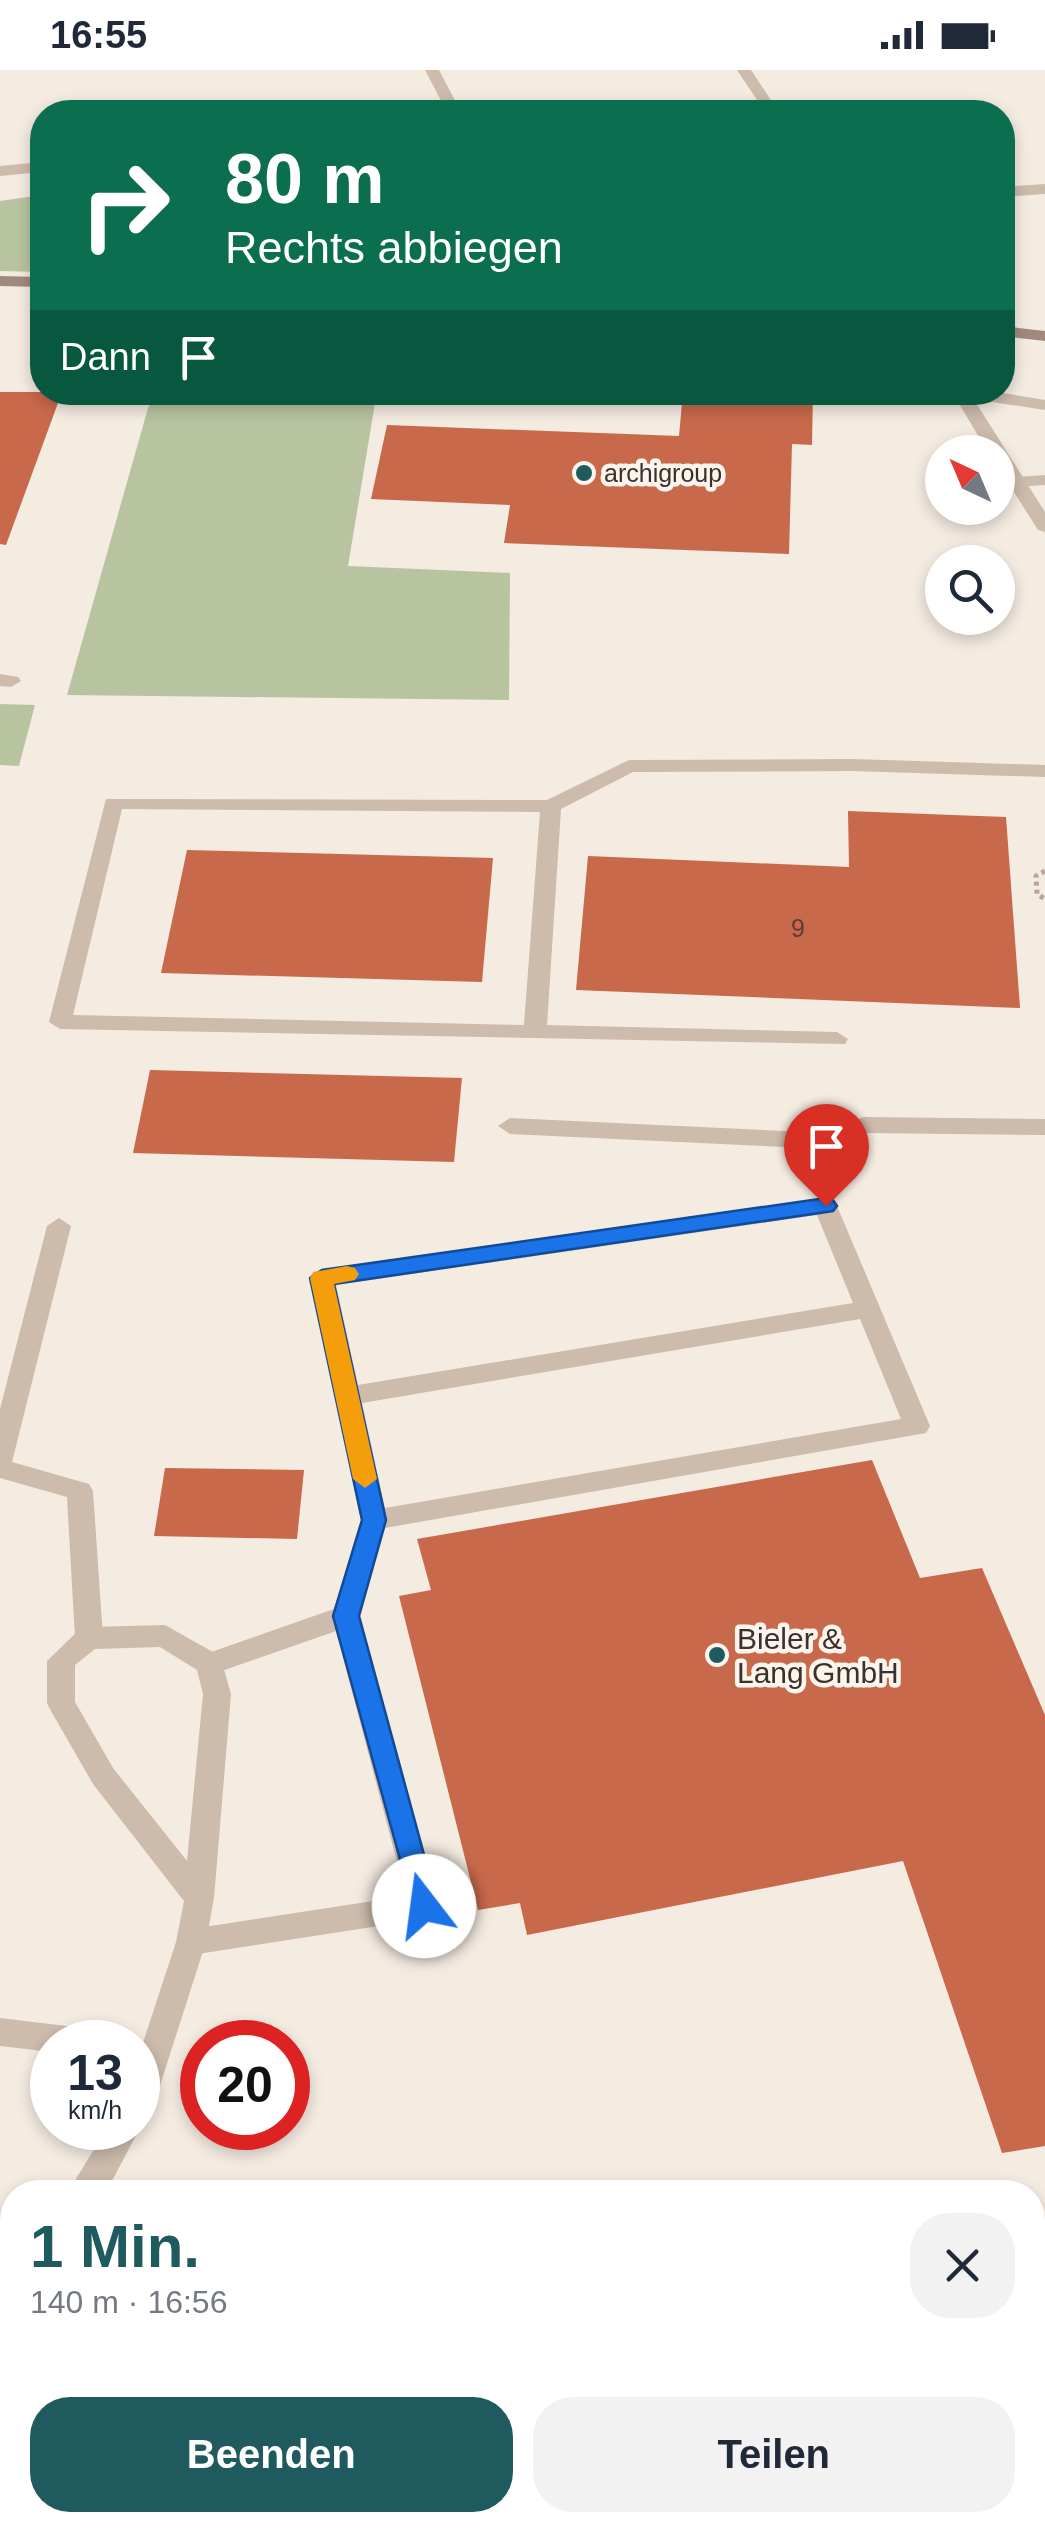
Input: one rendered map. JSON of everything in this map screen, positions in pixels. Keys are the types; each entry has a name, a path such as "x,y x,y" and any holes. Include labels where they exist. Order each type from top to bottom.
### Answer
{"street":[{"path":"432,70 448,100"},
{"path":"744,70 764,100"},
{"path":"0,172 30,168"},
{"path":"1015,191 1045,189"},
{"path":"0,281 30,282"},
{"path":"1015,332 1045,336"},
{"path":"1015,400 1045,405"},
{"path":"966,405 985,435"},
{"path":"1045,480 1016,482 1045,526"},
{"path":"836,1039 60,1022 113,803 551,806 629,766 1045,771"},
{"path":"535,1032 551,806"},
{"path":"510,1126 804,1140 866,1125 1045,1127"},
{"path":"190,1942 424,1906 346,1616 374,1520 322,1278 826,1206 916,1426 374,1520"},
{"path":"0,1460 59,1226"},
{"path":"348,1396 868,1308"},
{"path":"0,1468 80,1491 89,1638"},
{"path":"210,1664 346,1616"},
{"path":"159,2020 190,1942 199,1898 217,1694 210,1664 165,1636 89,1638 61,1661 61,1703 104,1776 199,1898"},
{"path":"0,2032 30,2036"},
{"path":"100,2180 114,2150"}],"path":[{"path":"1045,871 1036,876 1037,894 1045,899"}],"green space":[{"path":"30,197 30,272 0,271 0,201"},
{"path":"375,405 348,566 510,573 509,700 67,695 148,408"},
{"path":"0,704 35,705 19,766 0,765"}],"building":[{"path":"0,392 30,392 30,405 57,405 6,545 0,544"},
{"name":"archigroup","path":"682,405 813,405 812,445 792,444 789,554 504,543 510,505 371,499 387,425 679,436"},
{"path":"848,811 1006,817 1020,1008 576,990 588,856 849,867"},
{"path":"187,850 493,858 482,982 161,973"},
{"path":"150,1070 462,1078 454,1162 133,1153"},
{"name":"Bieler & Lang GmbH","path":"872,1460 920,1578 982,1568 1045,1715 1045,2146 1002,2153 903,1861 527,1935 520,1903 478,1910 399,1596 431,1590 417,1539"},
{"path":"165,1468 304,1470 297,1539 154,1536"}],"slow traffic":[{"path":"347,1274 322,1278 365,1479"}],"place":[{"name":"archigroup","path":"584,473"},
{"name":"Bieler & Lang GmbH","path":"717,1655"}],"route":[{"path":"424,1906 346,1616 374,1520 322,1278 826,1206"}]}
